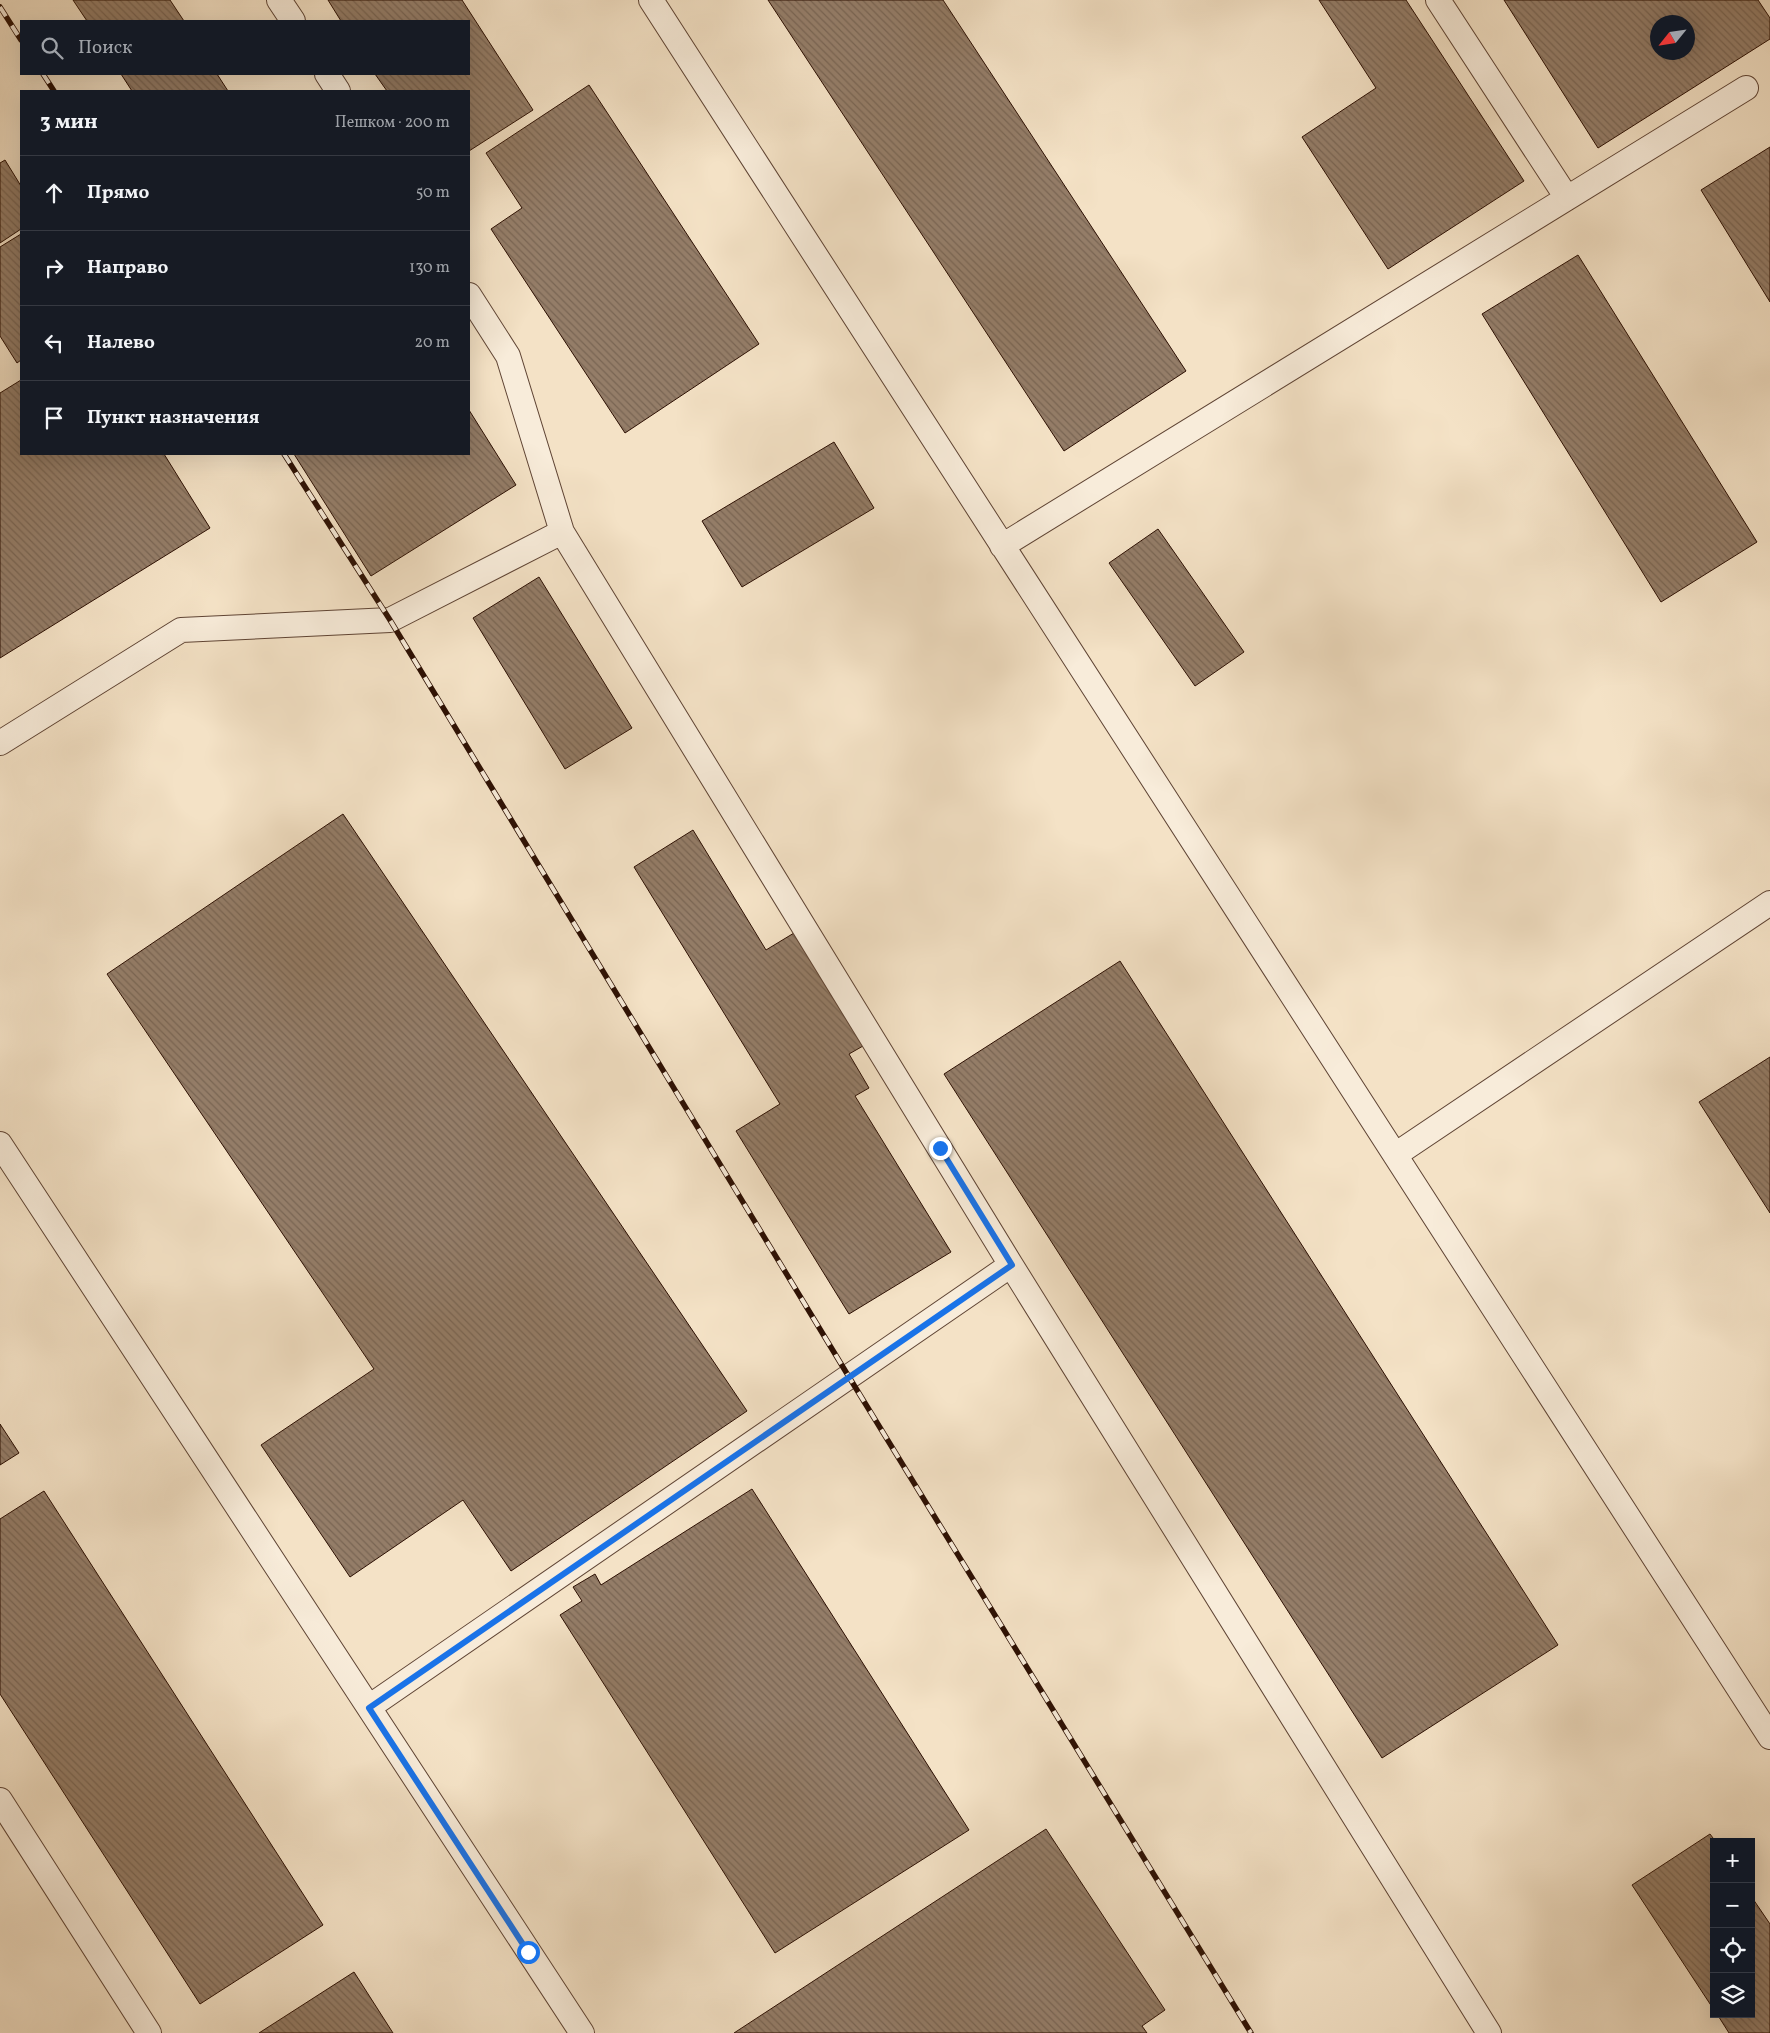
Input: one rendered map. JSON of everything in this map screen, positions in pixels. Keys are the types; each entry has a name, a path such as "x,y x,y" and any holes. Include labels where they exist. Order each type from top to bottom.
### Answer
{"lane":[{"path":"279,0 292,20"},
{"path":"651,0 1770,1737"},
{"path":"1438,0 1567,198"},
{"path":"328,75 337,90"},
{"path":"1002,546 1746,88"},
{"path":"470,297 508,356 562,532 1012,1265 1489,2033"},
{"path":"0,743 181,630 390,620 562,532"},
{"path":"1395,1155 1770,903"},
{"path":"0,1144 582,2033"},
{"path":"369,1708 1012,1265"},
{"path":"0,1800 149,2033"}],"building":[{"path":"73,0 170,0 183,20 86,20"},
{"path":"328,0 462,0 533,110 470,150 470,90 386,90 376,75 470,75 470,20 340,20"},
{"path":"768,0 943,0 1186,371 1064,451"},
{"path":"1319,0 1406,0 1524,181 1388,269 1302,137 1376,88"},
{"path":"1504,0 1758,0 1770,18 1770,39 1598,148"},
{"path":"122,75 218,75 227,90 131,90"},
{"path":"589,85 759,344 625,433 491,229 522,208 486,153"},
{"path":"1770,147 1770,302 1701,190"},
{"path":"5,160 20,184 20,230 0,243 0,163"},
{"path":"20,235 20,361 17,363 0,336 0,247"},
{"path":"1578,255 1757,542 1661,602 1482,314"},
{"path":"20,381 20,455 165,455 210,528 0,658 0,393"},
{"path":"470,412 516,485 371,576 295,455 470,455"},
{"path":"834,442 874,508 742,587 702,521"},
{"path":"1158,529 1244,652 1195,686 1109,563"},
{"path":"539,577 632,728 565,769 473,618"},
{"path":"343,814 747,1411 511,1571 463,1500 350,1577 261,1445 374,1369 107,974"},
{"path":"693,830 766,950 794,933 863,1046 849,1054 869,1088 855,1096 951,1252 849,1314 736,1131 780,1104 634,867"},
{"path":"1120,961 1558,1645 1382,1758 944,1074"},
{"path":"1770,1057 1770,1213 1699,1102"},
{"path":"0,1424 19,1453 0,1465"},
{"path":"752,1489 969,1830 775,1953 560,1615 582,1601 573,1587 595,1574 601,1585"},
{"path":"44,1491 323,1925 200,2004 0,1694 0,1519"},
{"path":"1046,1829 1165,2010 1142,2026 1147,2033 734,2033"},
{"path":"1710,1834 1713,1838 1710,1838 1710,2004 1632,1885"},
{"path":"1755,1902 1770,1924 1770,2033 1729,2033 1720,2018 1755,2018"},
{"path":"354,1972 393,2033 259,2033"}],"railway":[{"path":"0,7 20,38"},
{"path":"44,75 53,90"},
{"path":"285,455 390,620 849,1377 1251,2033"}],"route":[{"path":"528,1952 369,1708 1012,1265 940,1148"}]}
